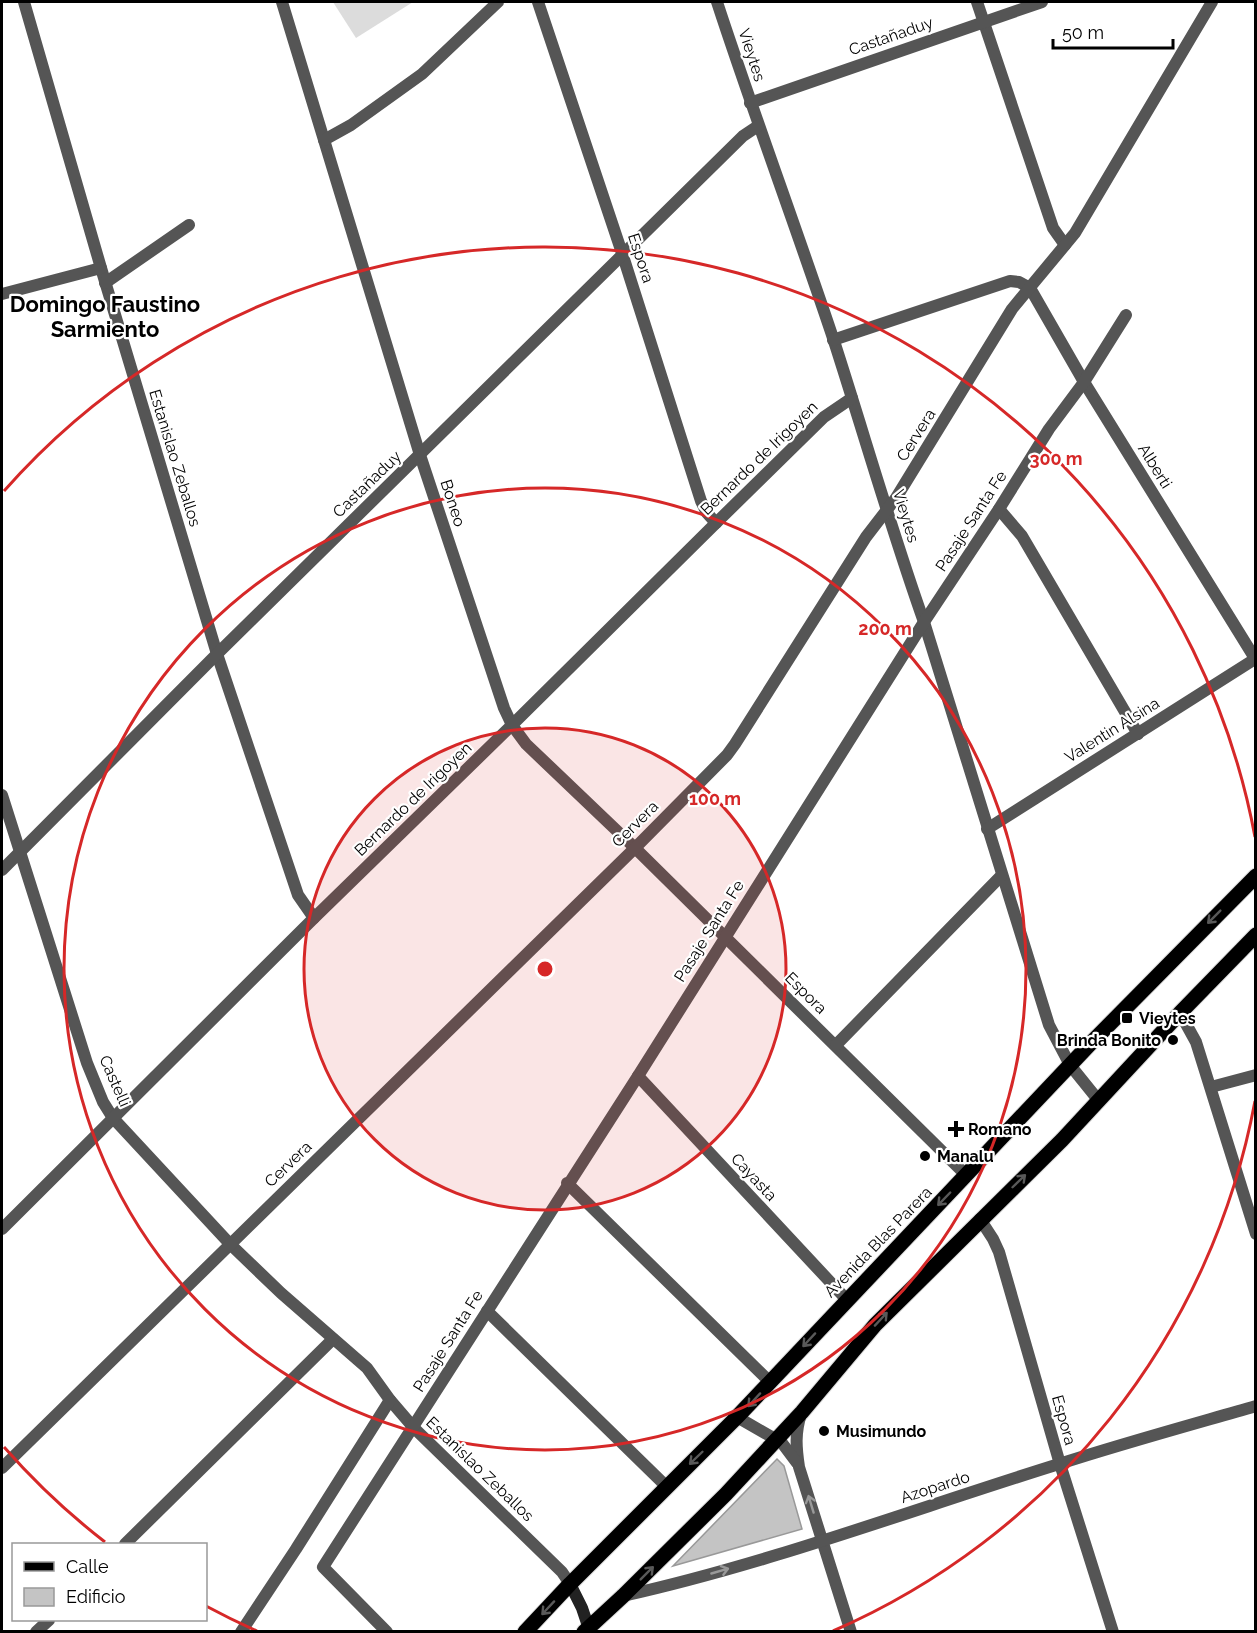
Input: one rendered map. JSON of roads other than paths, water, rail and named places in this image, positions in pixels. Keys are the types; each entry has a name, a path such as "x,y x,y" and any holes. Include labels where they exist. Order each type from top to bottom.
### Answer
{"main road":[{"name":"Avenida Blas Parera","path":"525,1632 570,1584 738,1417 1070,1065 1256,876"},
{"path":"588,1630 726,1494 802,1412 875,1325 1098,1101 1256,935"},
{"name":"Estanislao Zeballos","path":"570,1584 582,1608 588,1630"}],"street":[{"name":"Estanislao Zeballos","path":"24,2 105,283 217,654 298,895 314,918"},
{"name":"Boneo","path":"282,2 420,455 504,708 512,725 526,744 725,936"},
{"path":"324,140 351,125 422,75 498,2"},
{"name":"Espora","path":"538,2 623,256 701,501 707,513 716,522"},
{"name":"Vieytes","path":"717,2 833,339 902,561 924,622 1048,1025 1070,1065 1098,1101"},
{"path":"978,2 1053,228 1065,245"},
{"name":"Castañaduy","path":"750,103 1042,2"},
{"name":"Cervera","path":"2,1468 727,755 866,537 888,510 1012,309 1075,233 1212,2"},
{"name":"Castañaduy","path":"2,870 217,654 743,136 758,126"},
{"path":"105,283 189,225"},
{"path":"2,294 101,268"},
{"path":"833,339 1010,281 1019,282 1030,288"},
{"name":"Alberti","path":"1030,288 1084,382 1255,660"},
{"name":"Pasaje Santa Fe","path":"387,1632 324,1567 567,1183 638,1076 924,622 1126,315"},
{"name":"Bernardo de Irigoyen","path":"2,1229 716,522 824,417 852,398"},
{"path":"999,509 1022,536 1138,734"},
{"name":"Valentin Alsina","path":"987,829 1255,660"},
{"name":"Castelli","path":"2,795 87,1063 103,1102 113,1118 231,1244 333,1340"},
{"path":"836,1046 1001,876"},
{"name":"Espora","path":"725,936 966,1175"},
{"path":"1180,1013 1196,1042 1256,1234"},
{"path":"1211,1088 1256,1075"},
{"name":"Cayasta","path":"638,1076 847,1300"},
{"path":"567,1183 770,1382"},
{"name":"Espora","path":"980,1219 999,1252 1060,1464 1113,1632"},
{"path":"486,1311 667,1487"},
{"name":"Estanislao Zeballos","path":"333,1340 367,1368 414,1428 562,1572 570,1584"},
{"path":"127,1543 333,1340"},
{"name":"Pasaje Santa Fe","path":"241,1632 390,1400"},
{"name":"Azopardo","path":"623,1596 668,1586 823,1541 1060,1464 1256,1406"},
{"path":"802,1412 795,1443 799,1467 851,1632"},
{"path":"738,1417 782,1443 799,1467"},
{"path":"36,1632 48,1621"}],"place":[{"name":"Vieytes","path":"1127,1018"},
{"name":"Brinda Bonito","path":"1173,1040"},
{"name":"Romano","path":"956,1129"},
{"name":"Manalu","path":"925,1156"},
{"name":"Musimundo","path":"824,1431"}],"district":[{"name":"Domingo Faustino Sarmiento","path":"105,316"}]}
